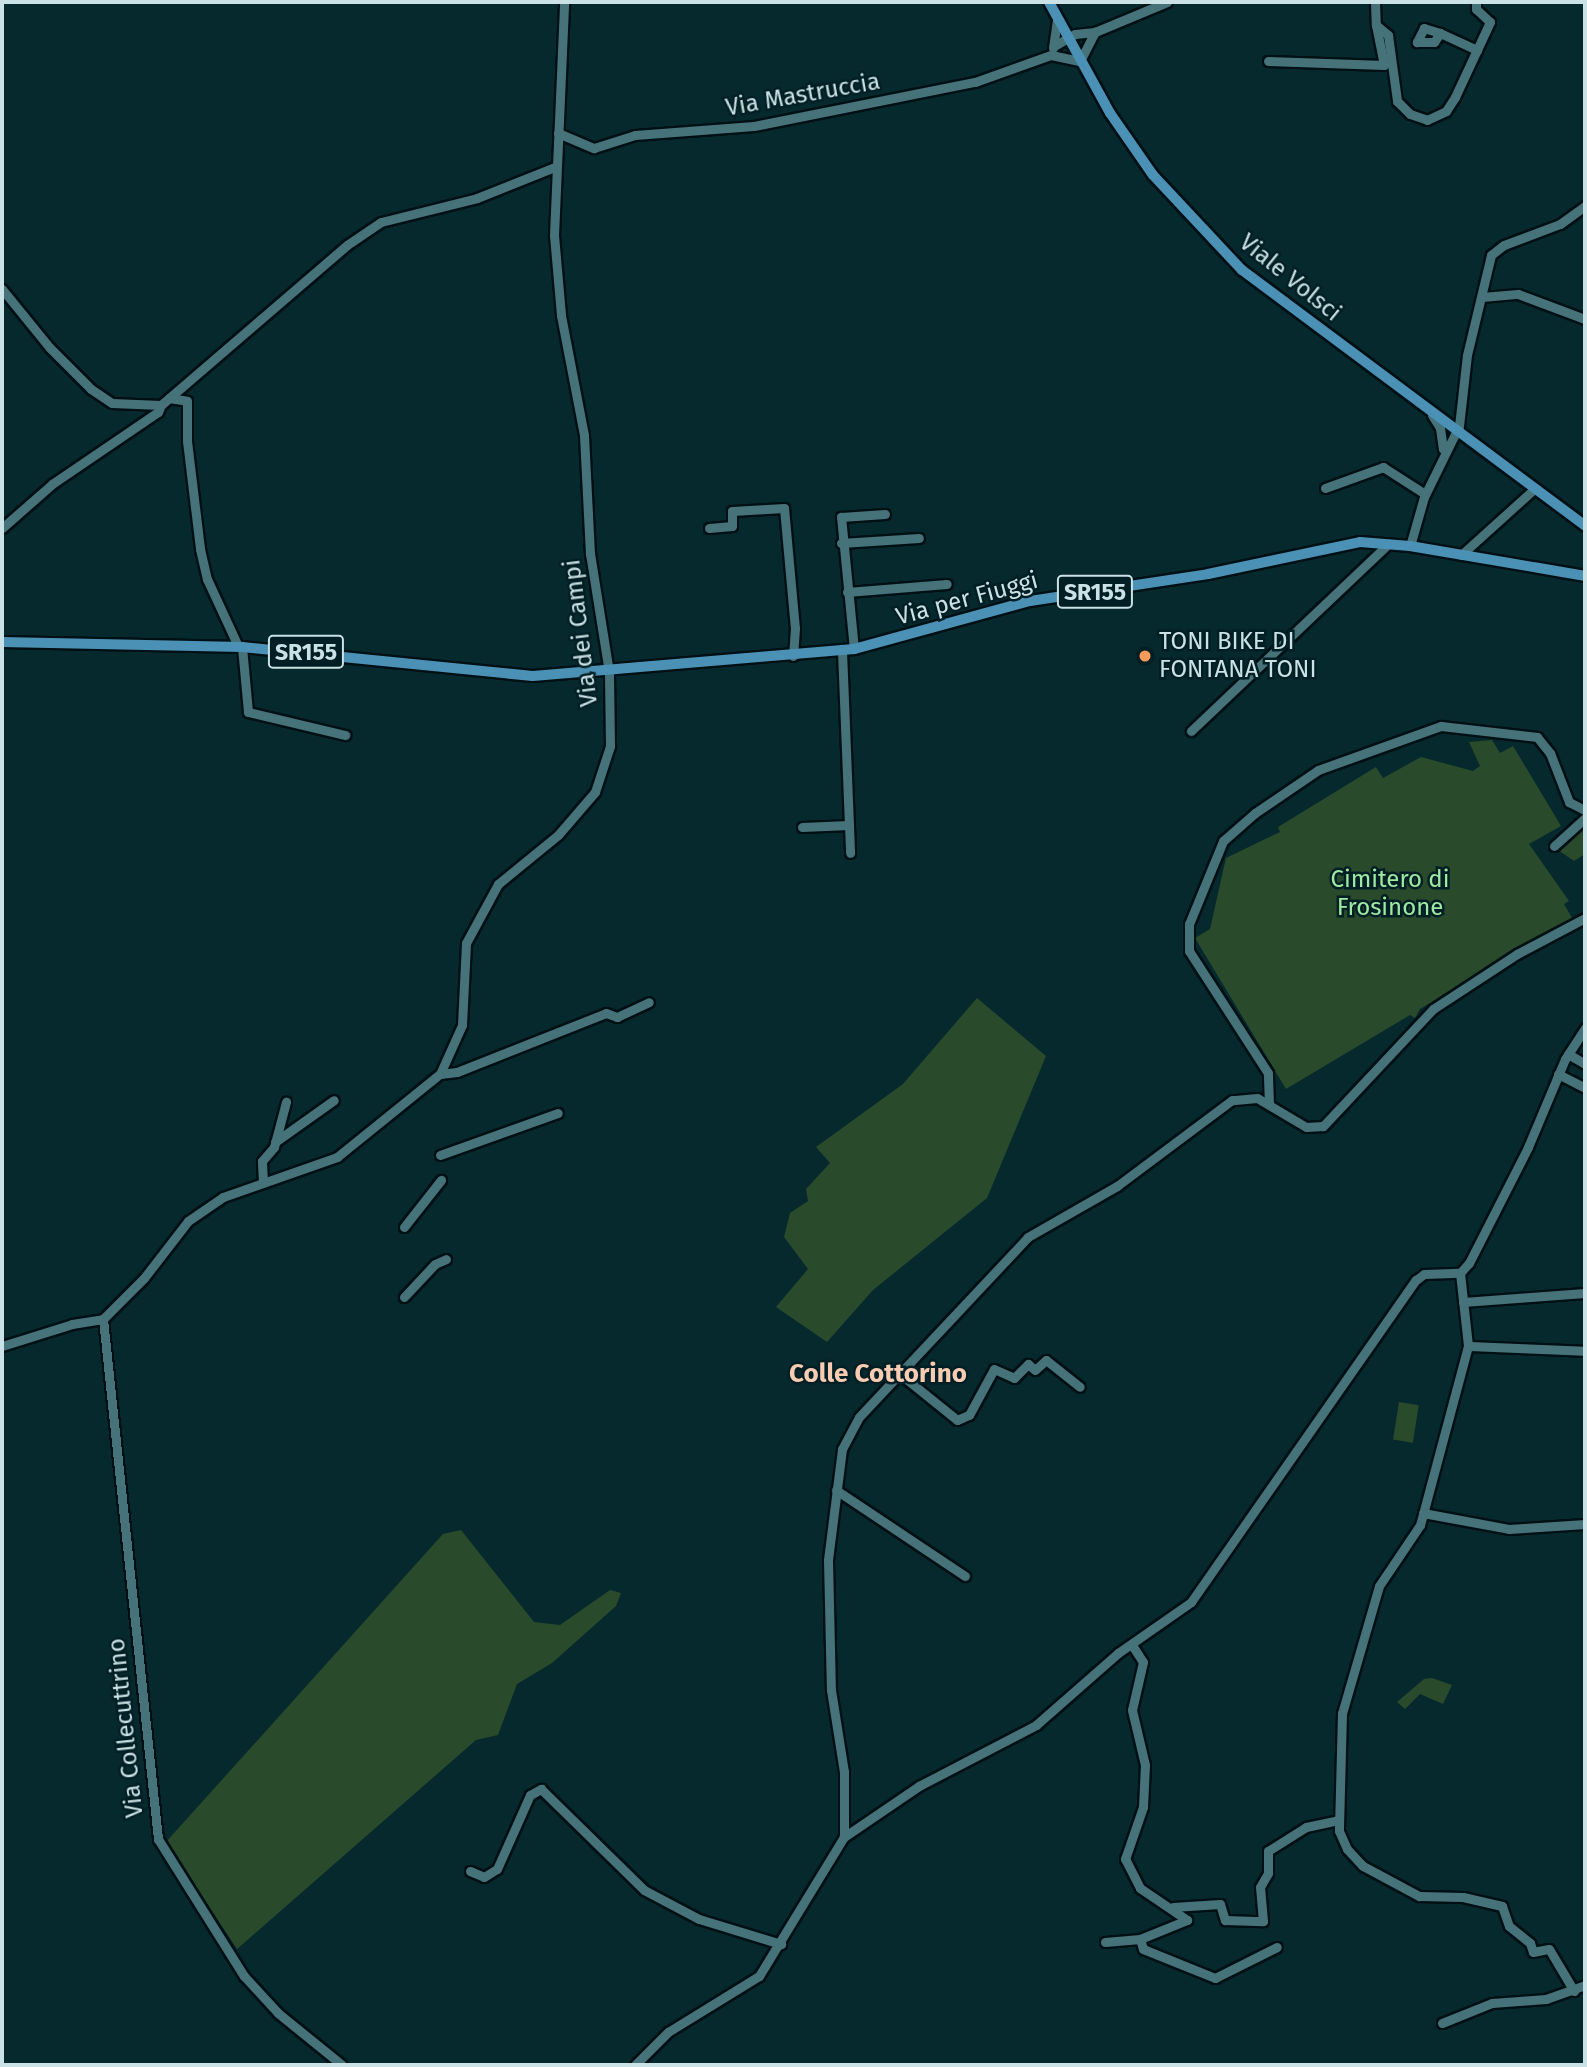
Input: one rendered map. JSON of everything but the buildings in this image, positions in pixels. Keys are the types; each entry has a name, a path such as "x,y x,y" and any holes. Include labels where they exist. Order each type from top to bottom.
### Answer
{"main road":[{"name":"Viale Volsci","path":"1049,2 1080,61 1153,175 1234,261 1431,414 1585,527"},
{"name":"Via per Fiuggi","path":"609,672 848,650 1030,601 1208,574 1334,545 1410,546 1584,575"},
{"name":"SR155","path":"2,642 240,647 533,676 609,672"}],"street":[{"name":"Via dei Campi","path":"103,1319 144,1279 188,1221 223,1197 337,1157 440,1074 461,1025 466,943 498,884 558,835 595,792 610,746 609,672 590,554 584,435 561,315 554,235 564,2"},
{"path":"1090,34 1057,18 1051,53 1080,61 1090,34 1167,2"},
{"path":"1268,61 1384,65 1376,25 1375,2"},
{"path":"1376,25 1388,35 1397,101 1417,117 1427,120 1446,111 1490,22 1476,9 1476,2"},
{"path":"1440,33 1477,50"},
{"name":"Via Mastruccia","path":"558,133 594,148 635,135 754,126 975,82 1051,53 1070,41 1090,34"},
{"path":"2,528 52,484 158,412 161,405 347,245 381,222 477,198 555,167"},
{"path":"1410,546 1425,494 1462,407 1467,355 1488,264 1496,250 1560,224 1585,206"},
{"path":"2,289 50,348 91,388 112,403 161,405"},
{"path":"1482,297 1518,294 1585,319"},
{"path":"169,398 187,401 187,442 200,549 207,579 240,647 248,712 345,735"},
{"path":"1431,414 1450,417 1462,407"},
{"path":"1447,446 1471,443 1462,407"},
{"path":"1431,414 1447,446"},
{"path":"1325,488 1383,467 1425,494"},
{"path":"1461,555 1533,490"},
{"path":"709,528 732,526 732,510 784,508 795,628 793,656"},
{"path":"850,853 847,592 841,517 885,514"},
{"path":"841,543 919,538"},
{"path":"1191,731 1388,544"},
{"path":"847,592 947,584"},
{"path":"1269,1105 1268,1073 1195,964 1187,938 1223,841 1255,813 1318,770 1441,726 1537,737 1550,754 1569,802 1585,810"},
{"path":"1554,846 1585,818"},
{"path":"802,827 849,825"},
{"path":"1251,1097 1306,1127 1324,1126 1433,1009 1517,954 1585,918"},
{"path":"440,1074 457,1072 606,1013 617,1017 649,1002"},
{"path":"1574,1991 1549,1949 1534,1952 1530,1943 1509,1926 1502,1906 1463,1897 1419,1896 1354,1857 1341,1840 1338,1820 1340,1720 1365,1625 1384,1574 1415,1538 1468,1346 1460,1273 1528,1147 1568,1054 1585,1028"},
{"path":"1568,1054 1585,1064"},
{"path":"1558,1074 1585,1088"},
{"path":"844,1837 844,1772 830,1682 828,1560 842,1449 851,1429 1028,1237 1117,1186 1219,1107 1268,1090"},
{"path":"275,1142 334,1100"},
{"path":"263,1182 262,1161 275,1142 286,1102"},
{"path":"440,1156 558,1112"},
{"path":"404,1227 442,1180"},
{"path":"404,1297 435,1264 446,1259"},
{"path":"635,2065 668,2032 759,1976 844,1837 919,1786 1035,1725 1132,1644 1174,1618 1204,1586 1416,1280 1424,1274 1460,1273"},
{"path":"1463,1301 1585,1293"},
{"path":"2,1346 72,1324 103,1319"},
{"name":"Via Collecuttrino","path":"103,1319 158,1839 244,1976 278,2013 342,2065"},
{"path":"1468,1346 1585,1351"},
{"path":"900,1374 957,1420 969,1415 994,1369 1014,1378 1028,1364 1035,1370 1046,1360 1080,1387"},
{"path":"836,1490 965,1576"},
{"path":"1423,1513 1509,1529 1585,1524"},
{"path":"1105,1942 1140,1938 1187,1920 1173,1907 1140,1888 1125,1859 1143,1807 1145,1765 1132,1710 1143,1662 1132,1644"},
{"path":"470,1871 484,1877 497,1869 530,1795 541,1789 644,1889 699,1919 781,1944"},
{"path":"1173,1907 1220,1905 1225,1920 1264,1921 1260,1887 1268,1873 1268,1851 1306,1827 1338,1820"},
{"path":"1140,1938 1143,1950 1215,1978 1277,1947"},
{"path":"1442,2023 1492,2003 1546,1999 1585,1985"}],"green space":[{"name":"Cimitero di Frosinone","path":"1492,740 1500,753 1513,746 1561,826 1529,844 1569,901 1564,904 1572,918 1420,1009 1415,1018 1410,1015 1286,1089 1195,938 1210,929 1226,858 1280,832 1278,827 1376,767 1383,778 1421,757 1473,771 1480,766 1469,742"},
{"path":"1585,821 1585,854 1574,861 1555,848"},
{"path":"977,998 1046,1056 987,1198 873,1290 827,1342 776,1307 808,1269 784,1237 790,1213 808,1201 806,1189 830,1163 816,1147 903,1084"},
{"path":"1399,1402 1419,1405 1413,1443 1393,1440"},
{"path":"461,1530 534,1622 560,1625 610,1590 621,1593 616,1606 552,1663 517,1684 498,1735 476,1740 237,1949 166,1842 443,1534"},
{"path":"1432,1678 1452,1685 1443,1704 1420,1694 1405,1709 1397,1702 1424,1679"}],"place":[{"name":"TONI BIKE DI FONTANA TONI","path":"1145,656"}],"district":[{"name":"Colle Cottorino","path":"878,1374"}]}
